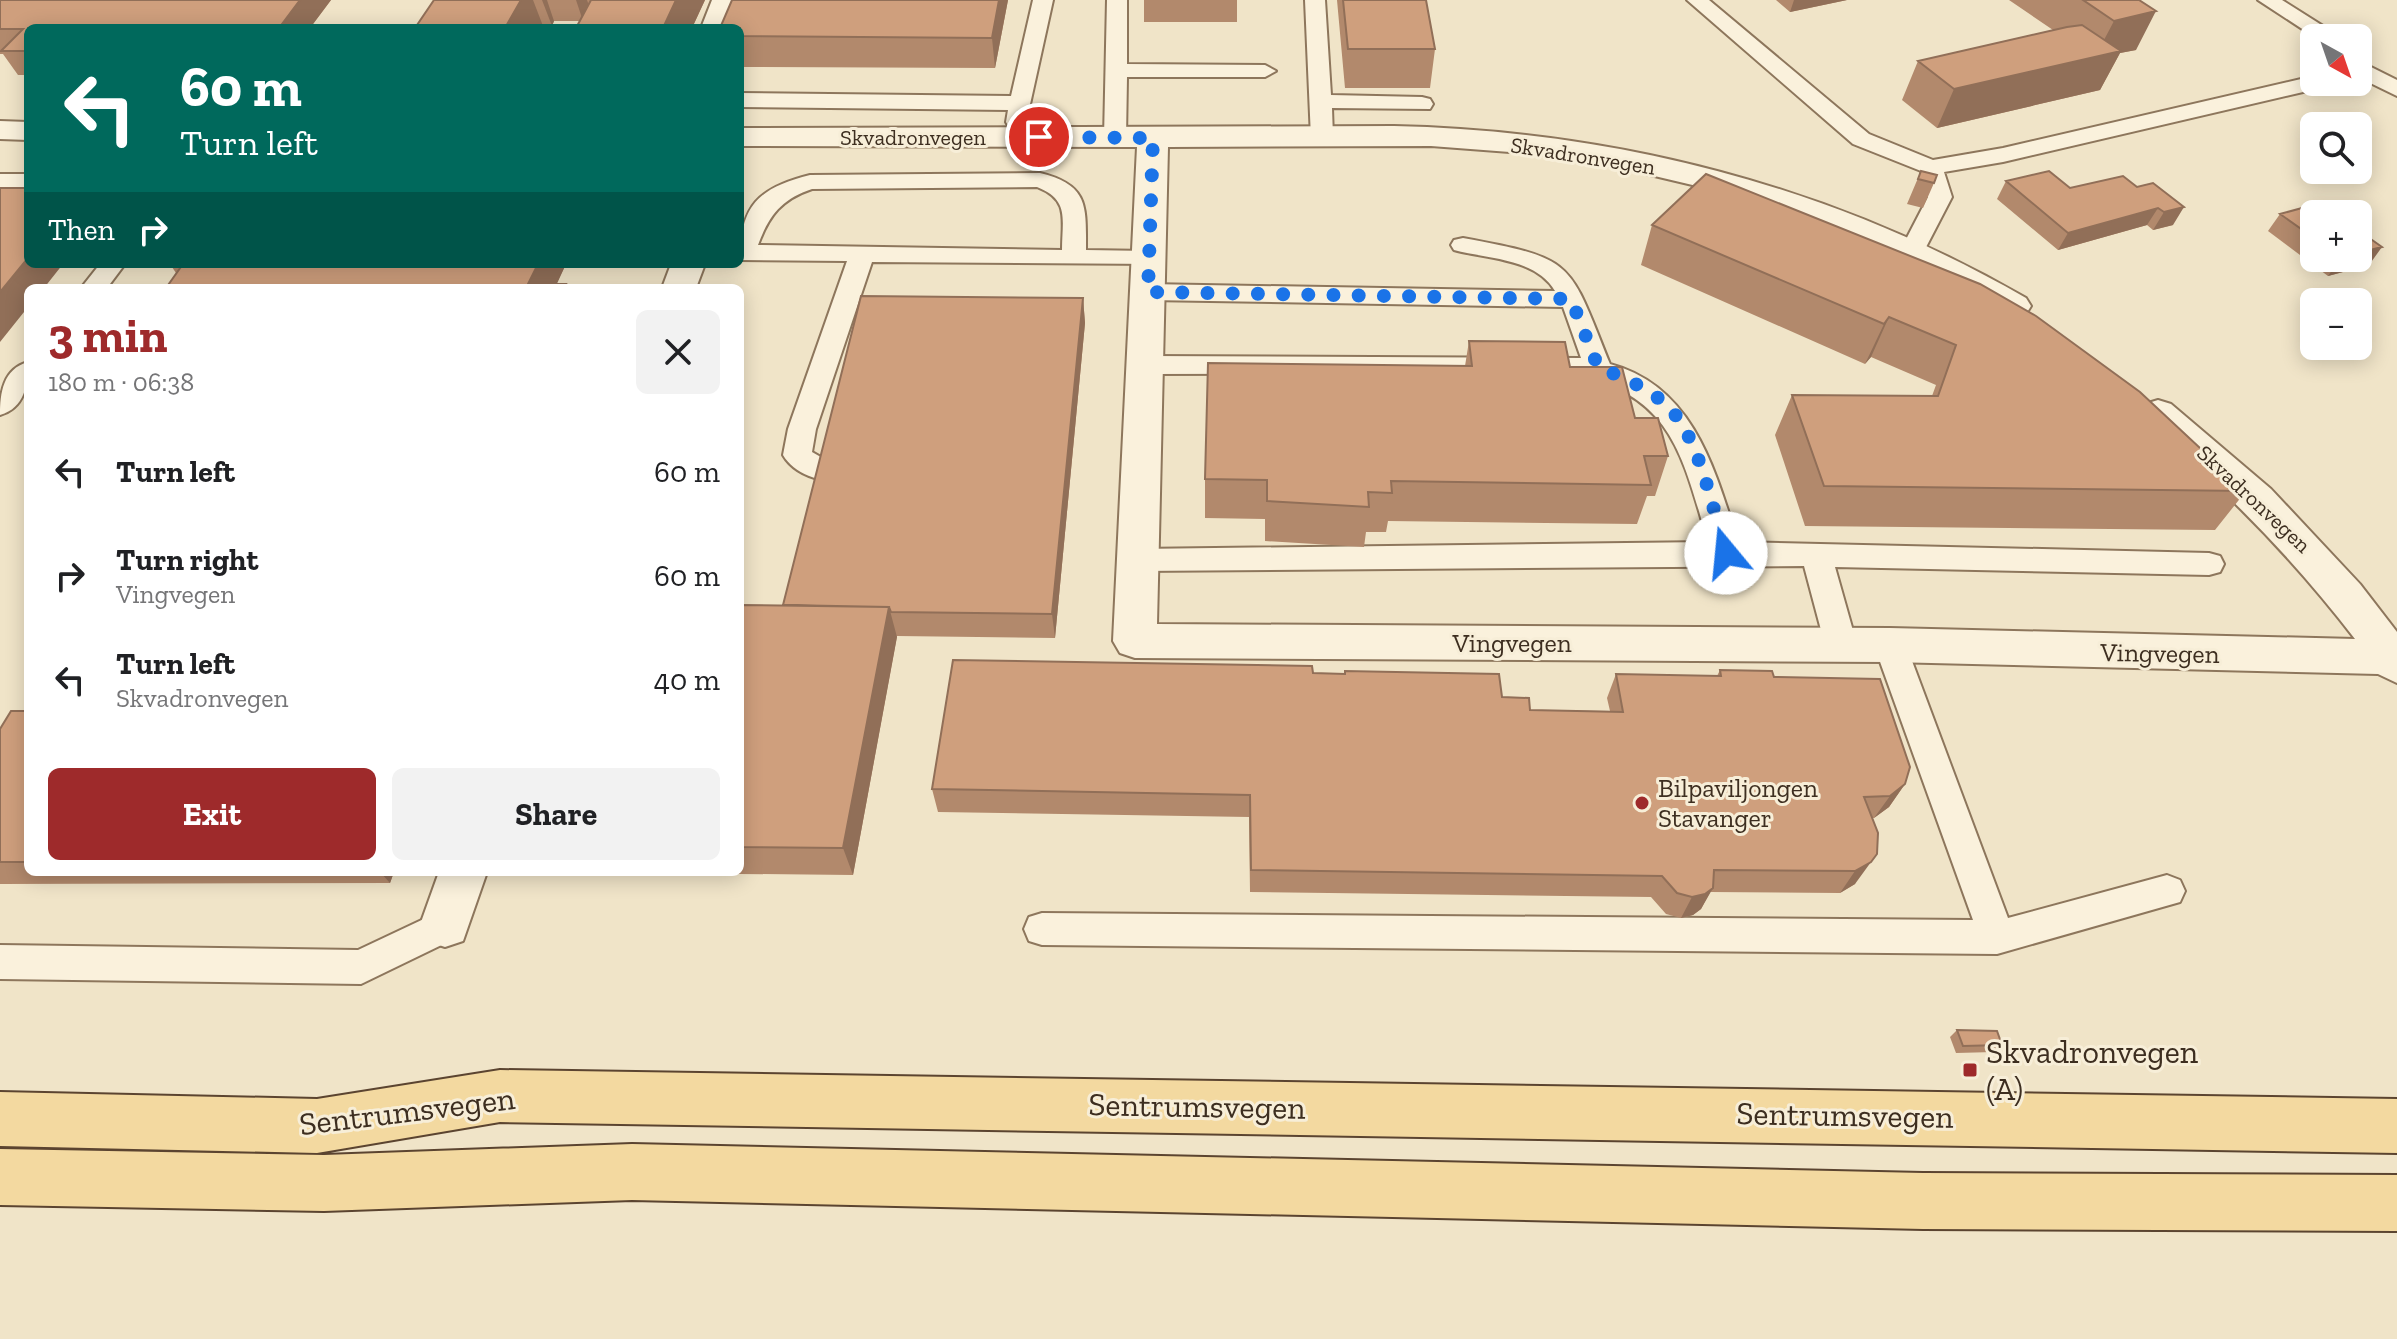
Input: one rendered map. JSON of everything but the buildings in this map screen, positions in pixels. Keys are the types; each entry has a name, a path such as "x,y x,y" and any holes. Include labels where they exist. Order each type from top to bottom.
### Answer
{"main road":[{"name":"Sentrumsvegen","path":"0,1119 317,1126 500,1096 2397,1126"},
{"path":"0,1177 324,1183 632,1172 1923,1201 2397,1203"}],"street":[{"path":"0,130 24,131"},
{"name":"Skvadronvegen","path":"744,137 1467,138 1616,156 1734,186 1830,215 1912,251 1993,293 2045,327"},
{"name":"Vingvegen","path":"1134,138 1148,276 1135,641 1890,645 2395,660"},
{"name":"Skvadronvegen","path":"2127,389 2242,483 2308,548 2395,660"},
{"path":"445,925 462,876"}],"lane":[{"path":"713,24 722,0"},
{"path":"1014,137 1043,0"},
{"path":"1117,0 1116,70 1134,138"},
{"path":"1315,0 1322,138"},
{"path":"1697,0 1861,139 1931,167 2003,155 2300,86"},
{"path":"2268,0 2308,24"},
{"path":"2372,67 2397,65"},
{"path":"1116,70 1265,71"},
{"path":"2372,75 2397,89"},
{"path":"744,100 1021,103"},
{"path":"1320,101 1422,104"},
{"path":"1912,251 1940,197 1931,167"},
{"path":"744,247 757,214 764,206 785,189 810,182 1040,180 1064,189 1074,206 1074,258"},
{"path":"0,181 24,181"},
{"path":"1463,245 1526,259 1555,272 1571,299 1598,367"},
{"path":"744,252 1074,258 1148,276 1571,299"},
{"path":"862,254 802,429 797,455 806,464 830,472 877,473"},
{"path":"97,284 110,268"},
{"path":"1146,365 1568,364 1598,367 1634,382 1673,412 1698,460 1726,553"},
{"path":"0,406 24,376"},
{"path":"1138,560 1726,553 2209,564"},
{"path":"1816,554 1841,645"},
{"path":"1890,645 1997,937"},
{"path":"1042,929 1997,937 2167,891"},
{"path":"0,962 361,967 445,925"}],"place":[{"name":"Bilpaviljongen Stavanger","path":"1642,803"},
{"name":"Skvadronvegen (A)","path":"1970,1070"}],"route":[{"path":"1039,137 1153,138 1148,292 1571,299 1598,367 1634,382 1673,412 1698,460 1726,553"}]}
